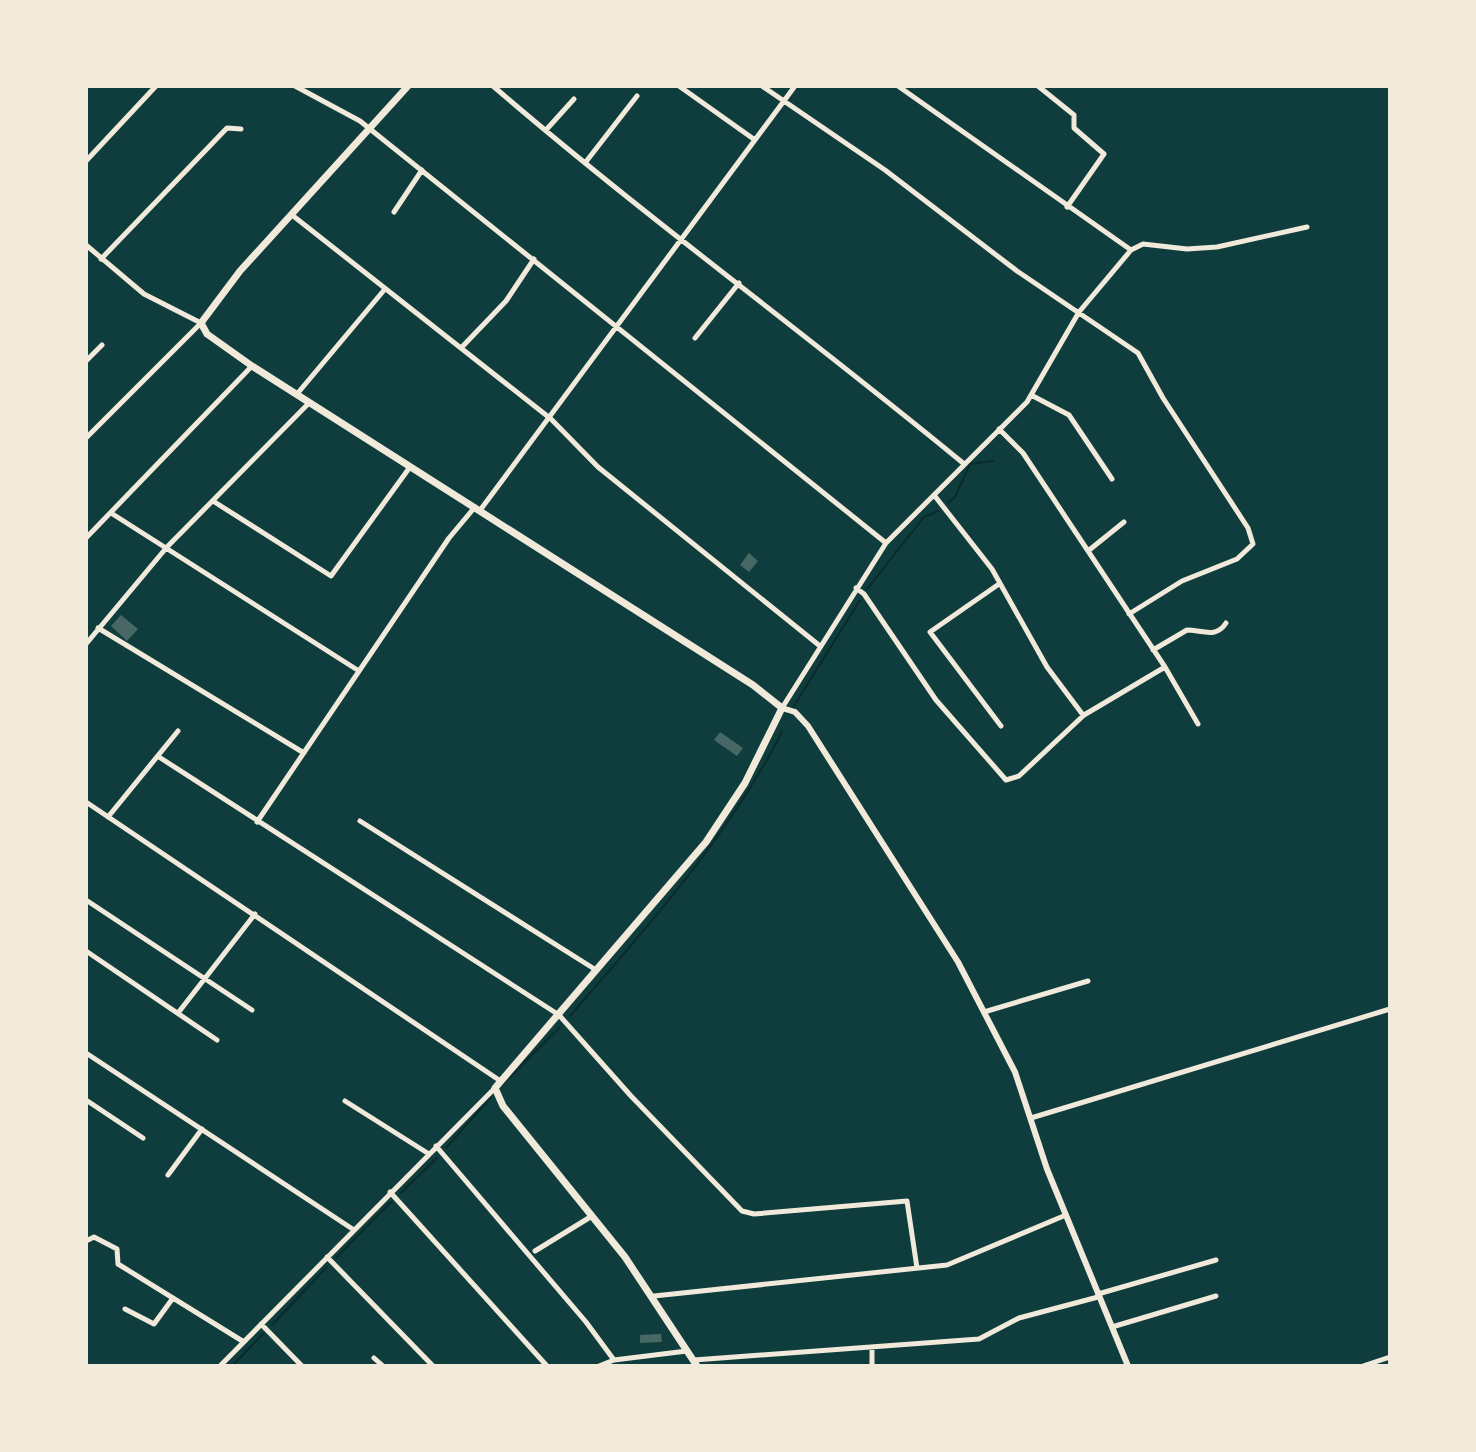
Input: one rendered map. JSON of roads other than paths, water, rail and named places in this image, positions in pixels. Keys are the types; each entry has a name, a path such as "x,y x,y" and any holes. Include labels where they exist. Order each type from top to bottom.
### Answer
{"main road":[{"path":"408,86 219,296 201,323 207,334 252,366 753,685 782,708 767,746 719,823 495,1088 503,1106 654,1296 695,1363"}],"street":[{"path":"86,161 156,86"},
{"path":"295,86 374,124 422,170 886,543"},
{"path":"493,86 585,163 963,463"},
{"path":"679,86 755,140"},
{"path":"762,86 885,170 1017,271 1144,359 1163,398 1253,539 1252,546 1237,559 1182,581 1129,614"},
{"path":"257,822 449,538 478,508 551,419 795,86"},
{"path":"1038,86 1074,115 1074,128 1104,154 1067,207"},
{"path":"902,87 1131,250"},
{"path":"585,163 637,96"},
{"path":"546,130 574,99"},
{"path":"101,259 227,128 241,129"},
{"path":"394,212 422,170"},
{"path":"292,215 551,419 598,467 820,646"},
{"path":"1128,1366 1066,1215 1015,1072 958,962 808,726 795,712 782,708 886,543 1031,395 1079,312 1131,250 1143,244 1187,249 1217,247 1307,227"},
{"path":"86,245 144,294 201,323 86,438"},
{"path":"461,348 506,301 534,259"},
{"path":"695,338 739,283"},
{"path":"297,394 385,289"},
{"path":"86,361 102,345"},
{"path":"86,538 252,366"},
{"path":"1031,395 1069,415 1112,479"},
{"path":"86,644 167,547 309,403"},
{"path":"999,429 1023,453 1165,667 1198,724"},
{"path":"213,501 331,576 411,466"},
{"path":"934,495 992,569 1047,667 1084,715"},
{"path":"111,513 359,671"},
{"path":"1088,551 1124,522"},
{"path":"999,584 930,632 1001,726"},
{"path":"856,588 864,594 936,700 1006,780 1019,776 1084,715 1165,667"},
{"path":"1153,650 1187,630 1208,634 1221,630 1226,623"},
{"path":"98,628 304,753"},
{"path":"108,817 178,731"},
{"path":"159,757 559,1015 631,1096 742,1211 754,1214 907,1201 917,1268"},
{"path":"86,802 499,1080"},
{"path":"360,821 596,970"},
{"path":"86,900 252,1010"},
{"path":"178,1013 202,978 255,914"},
{"path":"86,951 217,1040"},
{"path":"983,1013 1088,981"},
{"path":"1031,1118 1390,1009"},
{"path":"86,1053 354,1230"},
{"path":"220,1366 495,1088"},
{"path":"86,1100 143,1138"},
{"path":"345,1101 429,1154"},
{"path":"168,1175 202,1129"},
{"path":"436,1146 548,1276 614,1360"},
{"path":"390,1192 547,1366"},
{"path":"654,1296 917,1268 968,1258 1066,1215"},
{"path":"535,1251 592,1216"},
{"path":"86,1241 94,1237 117,1249 118,1264 244,1342"},
{"path":"327,1257 433,1366"},
{"path":"695,1363 984,1338 1019,1318 1216,1260"},
{"path":"1112,1327 1216,1296"},
{"path":"125,1309 154,1324 173,1298"},
{"path":"261,1324 302,1366"},
{"path":"872,1347 872,1366"},
{"path":"599,1366 614,1360 688,1351"},
{"path":"1363,1366 1390,1357"},
{"path":"374,1358 383,1366"}],"waterway":[{"path":"948,503 955,497 970,464 993,461"},
{"path":"867,589 924,517 938,511"},
{"path":"789,714 860,600"},
{"path":"570,1016 685,880 737,809 782,732"},
{"path":"502,1085 560,1027"},
{"path":"446,1148 491,1097"},
{"path":"401,1193 437,1158"},
{"path":"336,1258 391,1202"},
{"path":"272,1325 327,1267"},
{"path":"232,1366 263,1334"}]}
